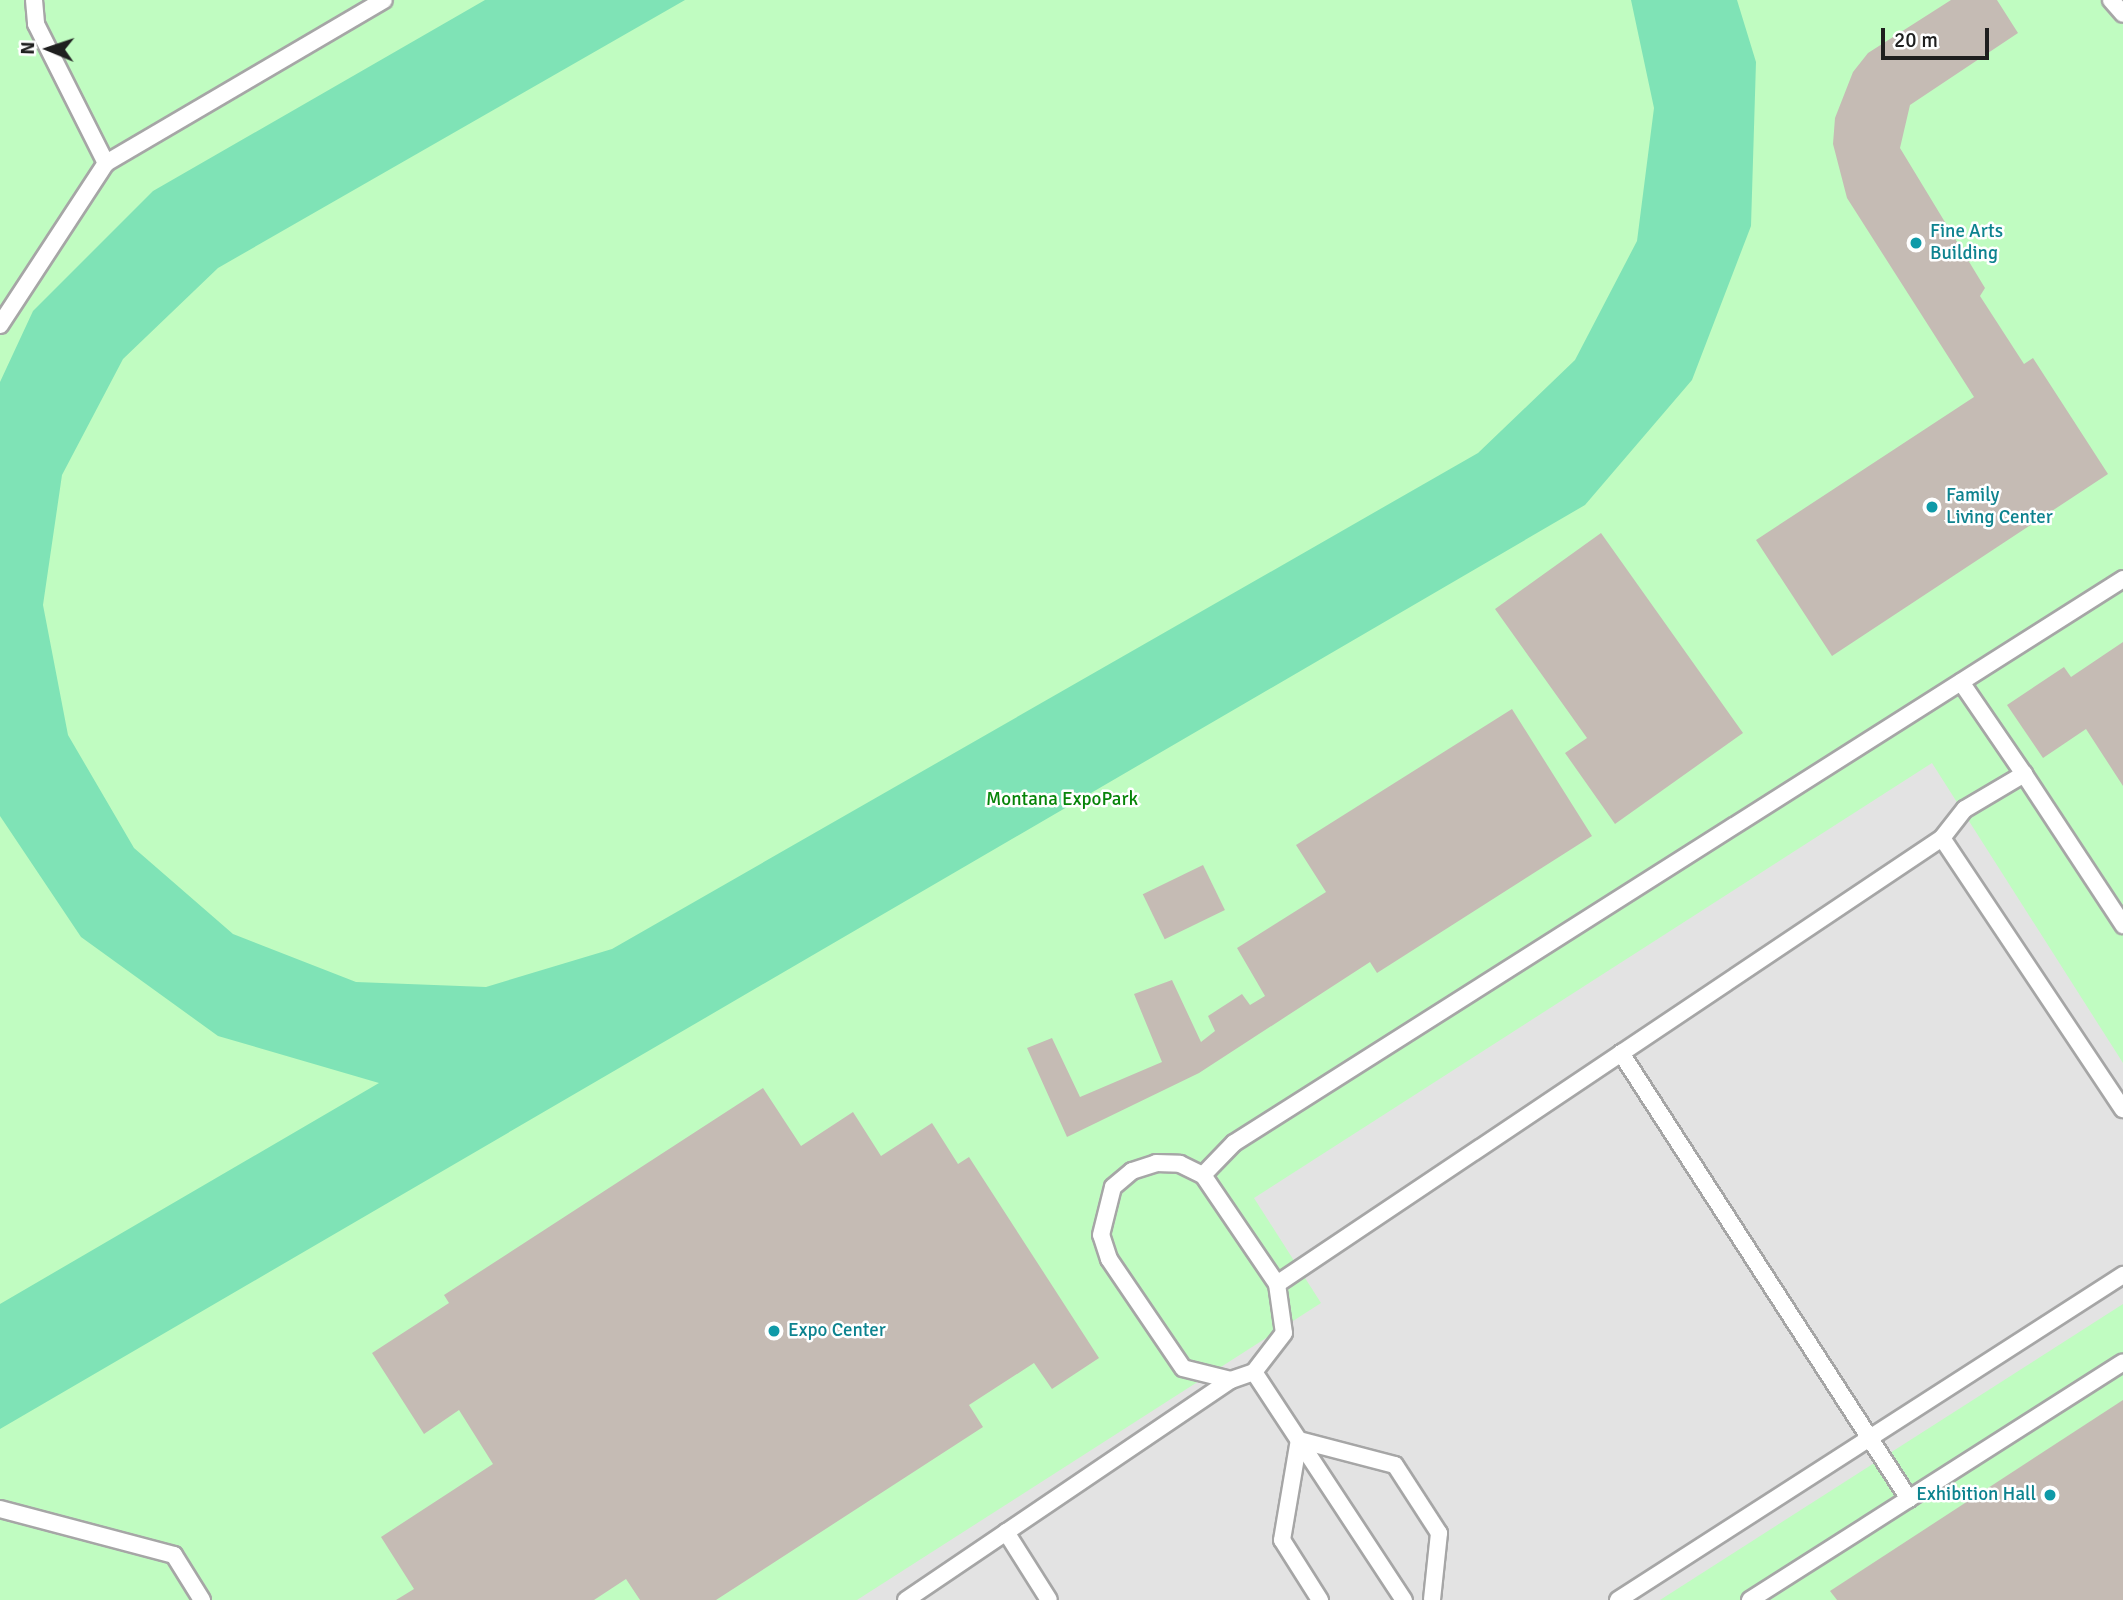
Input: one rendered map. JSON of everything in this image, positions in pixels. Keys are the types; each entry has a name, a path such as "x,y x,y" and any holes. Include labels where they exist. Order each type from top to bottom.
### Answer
{"lane":[{"path":"34,0 36,24 106,163"},
{"path":"0,325 106,163 384,0"},
{"path":"2111,0 2123,14"},
{"path":"1203,1175 1234,1143 2123,579"},
{"path":"1961,682 2123,925"},
{"path":"1278,1284 1942,838 1965,809 2024,774"},
{"path":"1942,838 2123,1109"},
{"path":"1621,1053 1909,1499"},
{"path":"906,1600 1231,1380 1254,1372 1284,1333 1278,1284 1203,1175 1180,1164 1132,1171 1113,1187 1101,1235 1167,1349 1195,1373 1231,1380"},
{"path":"1618,1600 2123,1275"},
{"path":"1750,1600 2123,1362"},
{"path":"1254,1372 1404,1600"},
{"path":"1299,1440 1282,1540 1320,1600"},
{"path":"1299,1440 1395,1465 1439,1533 1432,1600"},
{"path":"0,1509 174,1555 202,1600"},
{"path":"1006,1532 1049,1600"}],"green space":[{"name":"Montana ExpoPark","path":"0,0 2123,0 2123,1600 0,1600"},
{"path":"485,0 685,0 218,268 123,359 62,475 43,605 68,735 134,848 233,934 356,982 486,987 612,949 1478,453 1575,360 1637,241 1654,108 1631,0 1737,0 1756,62 1751,226 1692,380 1585,505 0,1429 0,1304 379,1083 218,1036 81,937 0,816 0,382 33,311 153,191"}],"shaded area":[{"path":"1932,763 2123,1063 2123,1304 1660,1600 857,1600 1321,1303 1254,1198"}],"building":[{"path":"1951,0 1997,0 2018,33 1910,105 1900,148 1985,288 1980,296 2024,364 2033,358 2108,474 1832,656 1756,540 1974,397 1847,198 1833,144 1835,118 1853,72 1868,53"},
{"path":"1601,533 1743,733 1615,824 1565,753 1587,738 1495,609"},
{"path":"2123,642 2123,786 2086,729 2043,758 2007,705 2064,667 2071,677"},
{"path":"1512,709 1592,836 1377,973 1370,962 1199,1073 1067,1137 1027,1048 1052,1038 1080,1097 1162,1062 1134,994 1172,980 1201,1042 1215,1031 1208,1016 1242,994 1250,1005 1265,996 1237,948 1326,892 1296,845"},
{"path":"1203,865 1225,910 1165,939 1143,894"},
{"name":"Expo Center","path":"763,1088 801,1146 853,1112 881,1156 932,1123 958,1164 969,1157 1099,1358 1052,1389 1034,1363 969,1405 983,1427 716,1600 640,1600 626,1579 594,1600 396,1600 414,1589 381,1537 493,1464 459,1410 424,1434 372,1353 449,1303 444,1295"},
{"name":"Exhibition Hall","path":"2123,1400 2123,1600 1837,1600 1830,1591"}],"place":[{"name":"Fine Arts Building","path":"1916,243"},
{"name":"Family Living Center","path":"1932,507"},
{"name":"Expo Center","path":"774,1331"},
{"name":"Exhibition Hall","path":"2050,1495"}]}
